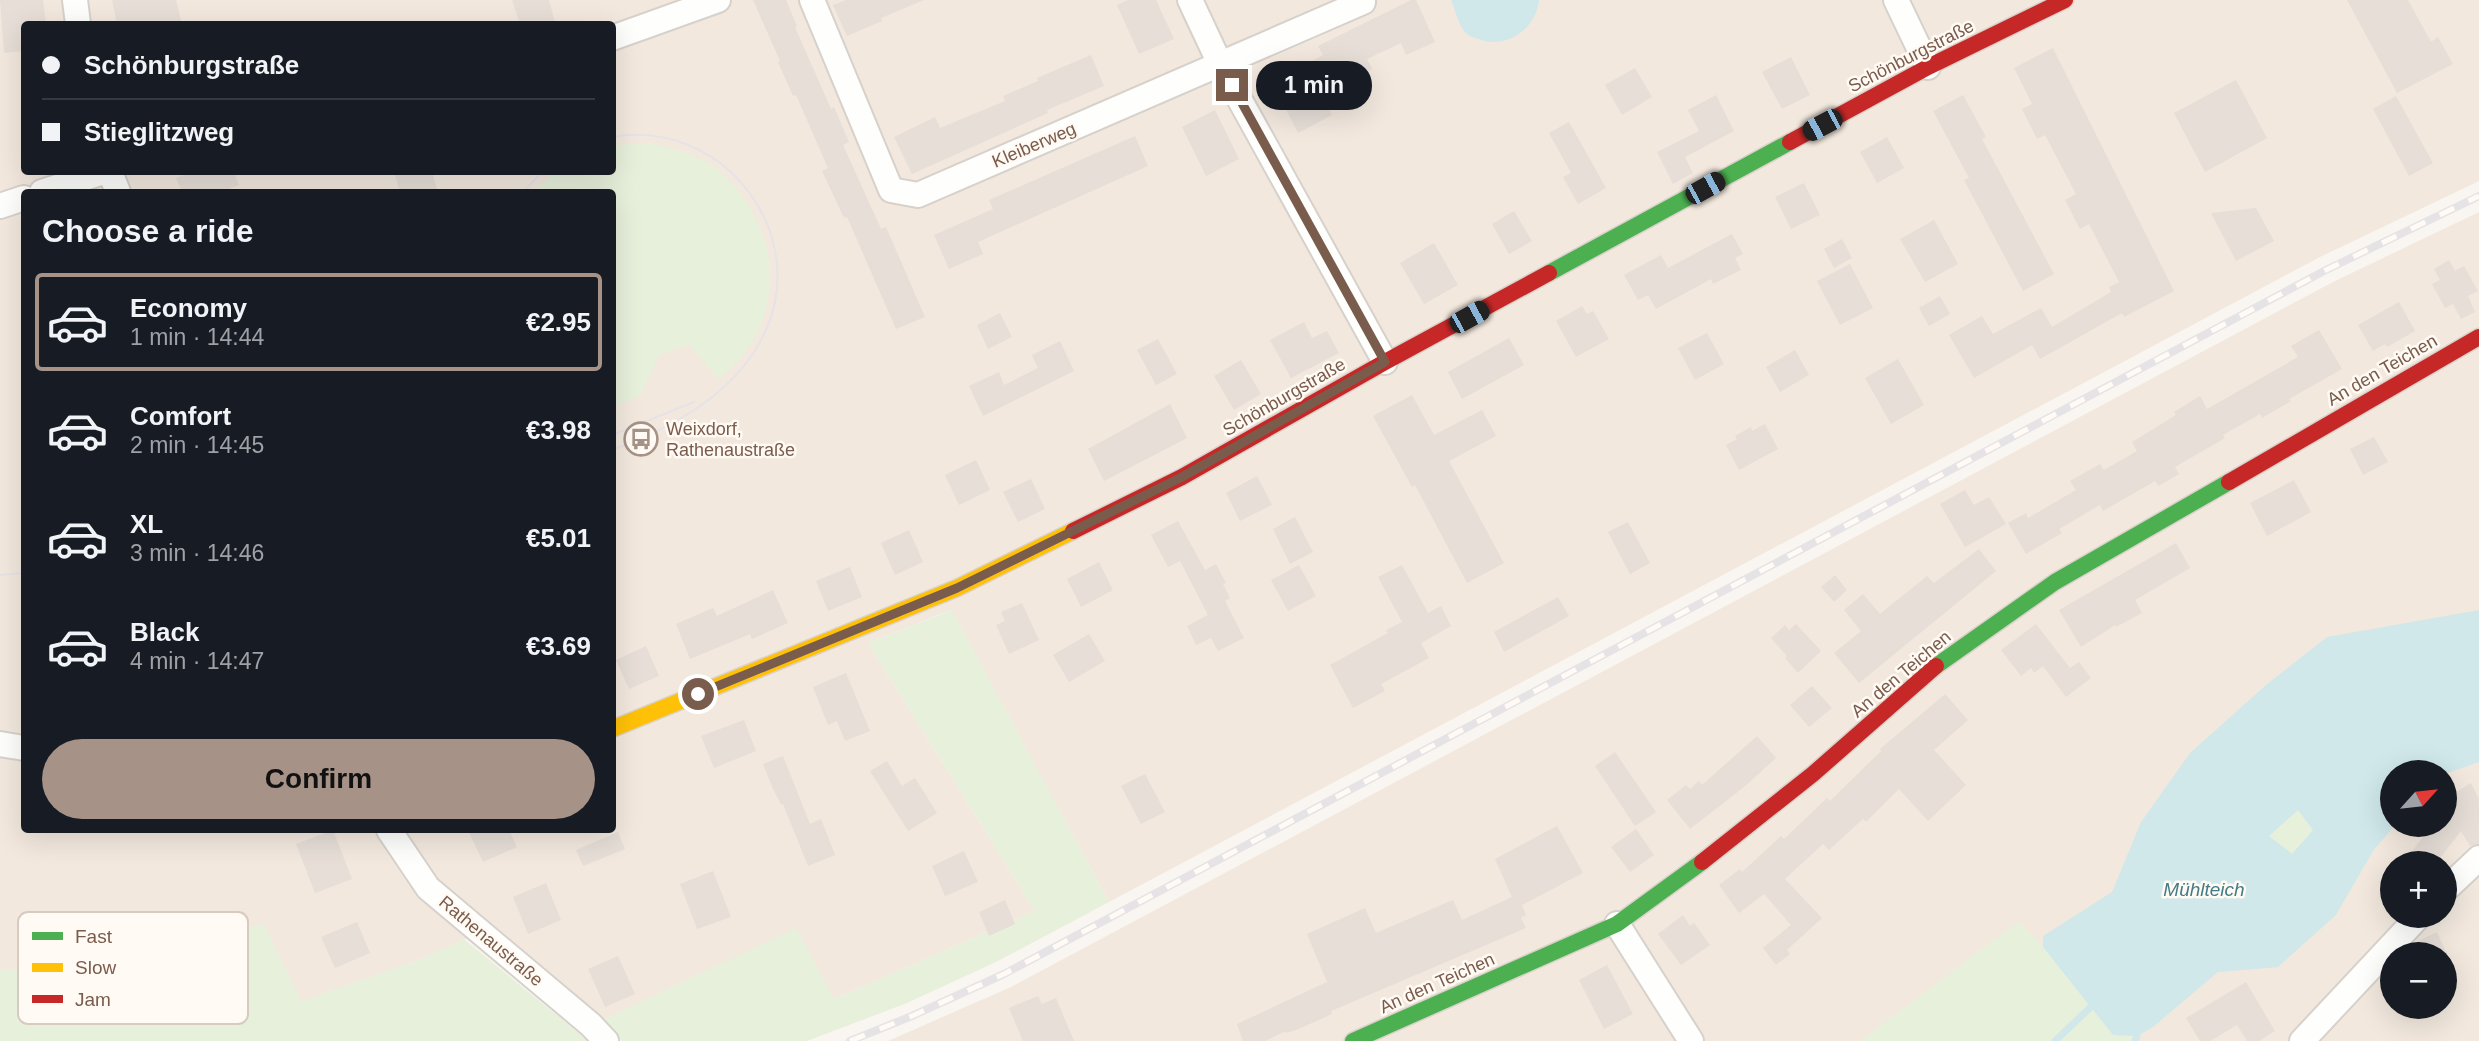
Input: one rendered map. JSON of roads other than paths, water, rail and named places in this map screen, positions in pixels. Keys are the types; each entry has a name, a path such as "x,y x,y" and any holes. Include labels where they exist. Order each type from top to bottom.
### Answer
{"street":[{"path":"75,0 78,21"},
{"path":"616,37 719,0"},
{"name":"Kleiberweg","path":"812,0 891,190 918,195 1363,2"},
{"path":"1190,0 1220,64 1385,362"},
{"path":"1896,0 1928,67"},
{"name":"Schönburgstraße","path":"616,727 957,588 1182,477 1385,362 1928,67 2066,0"},
{"path":"51,189 94,175"},
{"path":"0,206 21,199"},
{"name":"An den Teichen","path":"1353,1041 1617,924 1734,839 1934,668 2055,582 2479,337"},
{"path":"0,744 21,747"},
{"name":"Rathenaustraße","path":"391,833 428,888 591,1025 606,1041"},
{"path":"2457,879 2479,858"},
{"path":"1617,924 1690,1041"},
{"path":"2302,1041 2408,928"}],"water":[{"path":"1451,0 1539,0 1537,10 1526,28 1509,39 1489,42 1465,32"},
{"name":"Mühlteich","path":"2479,610 2479,762 2457,770 2457,760 2380,760 2380,837 2385,837 2373,851 2336,915 2278,967 2218,972 2153,1027 2137,1036 2113,1035 2043,947 2043,936 2112,892 2141,822 2190,753 2266,685 2327,637","holes":["2298,810 2313,830 2292,854 2269,836"]}],"waterway":[{"path":"2055,1041 2095,1003"},
{"path":"2135,1041 2137,1036"}],"tram line":[{"path":"616,137 653,136 691,146 724,166 750,194 768,227 777,264 775,303 760,342 747,362 715,395 696,409 655,432 616,448"},
{"path":"526,189 539,175"},
{"path":"616,433 694,402"},
{"path":"0,575 21,573"}],"railway":[{"path":"850,1041 1004,974 2326,270 2479,196"}],"place":[{"name":"Weixdorf, Rathenaustraße","path":"641,439"}]}
